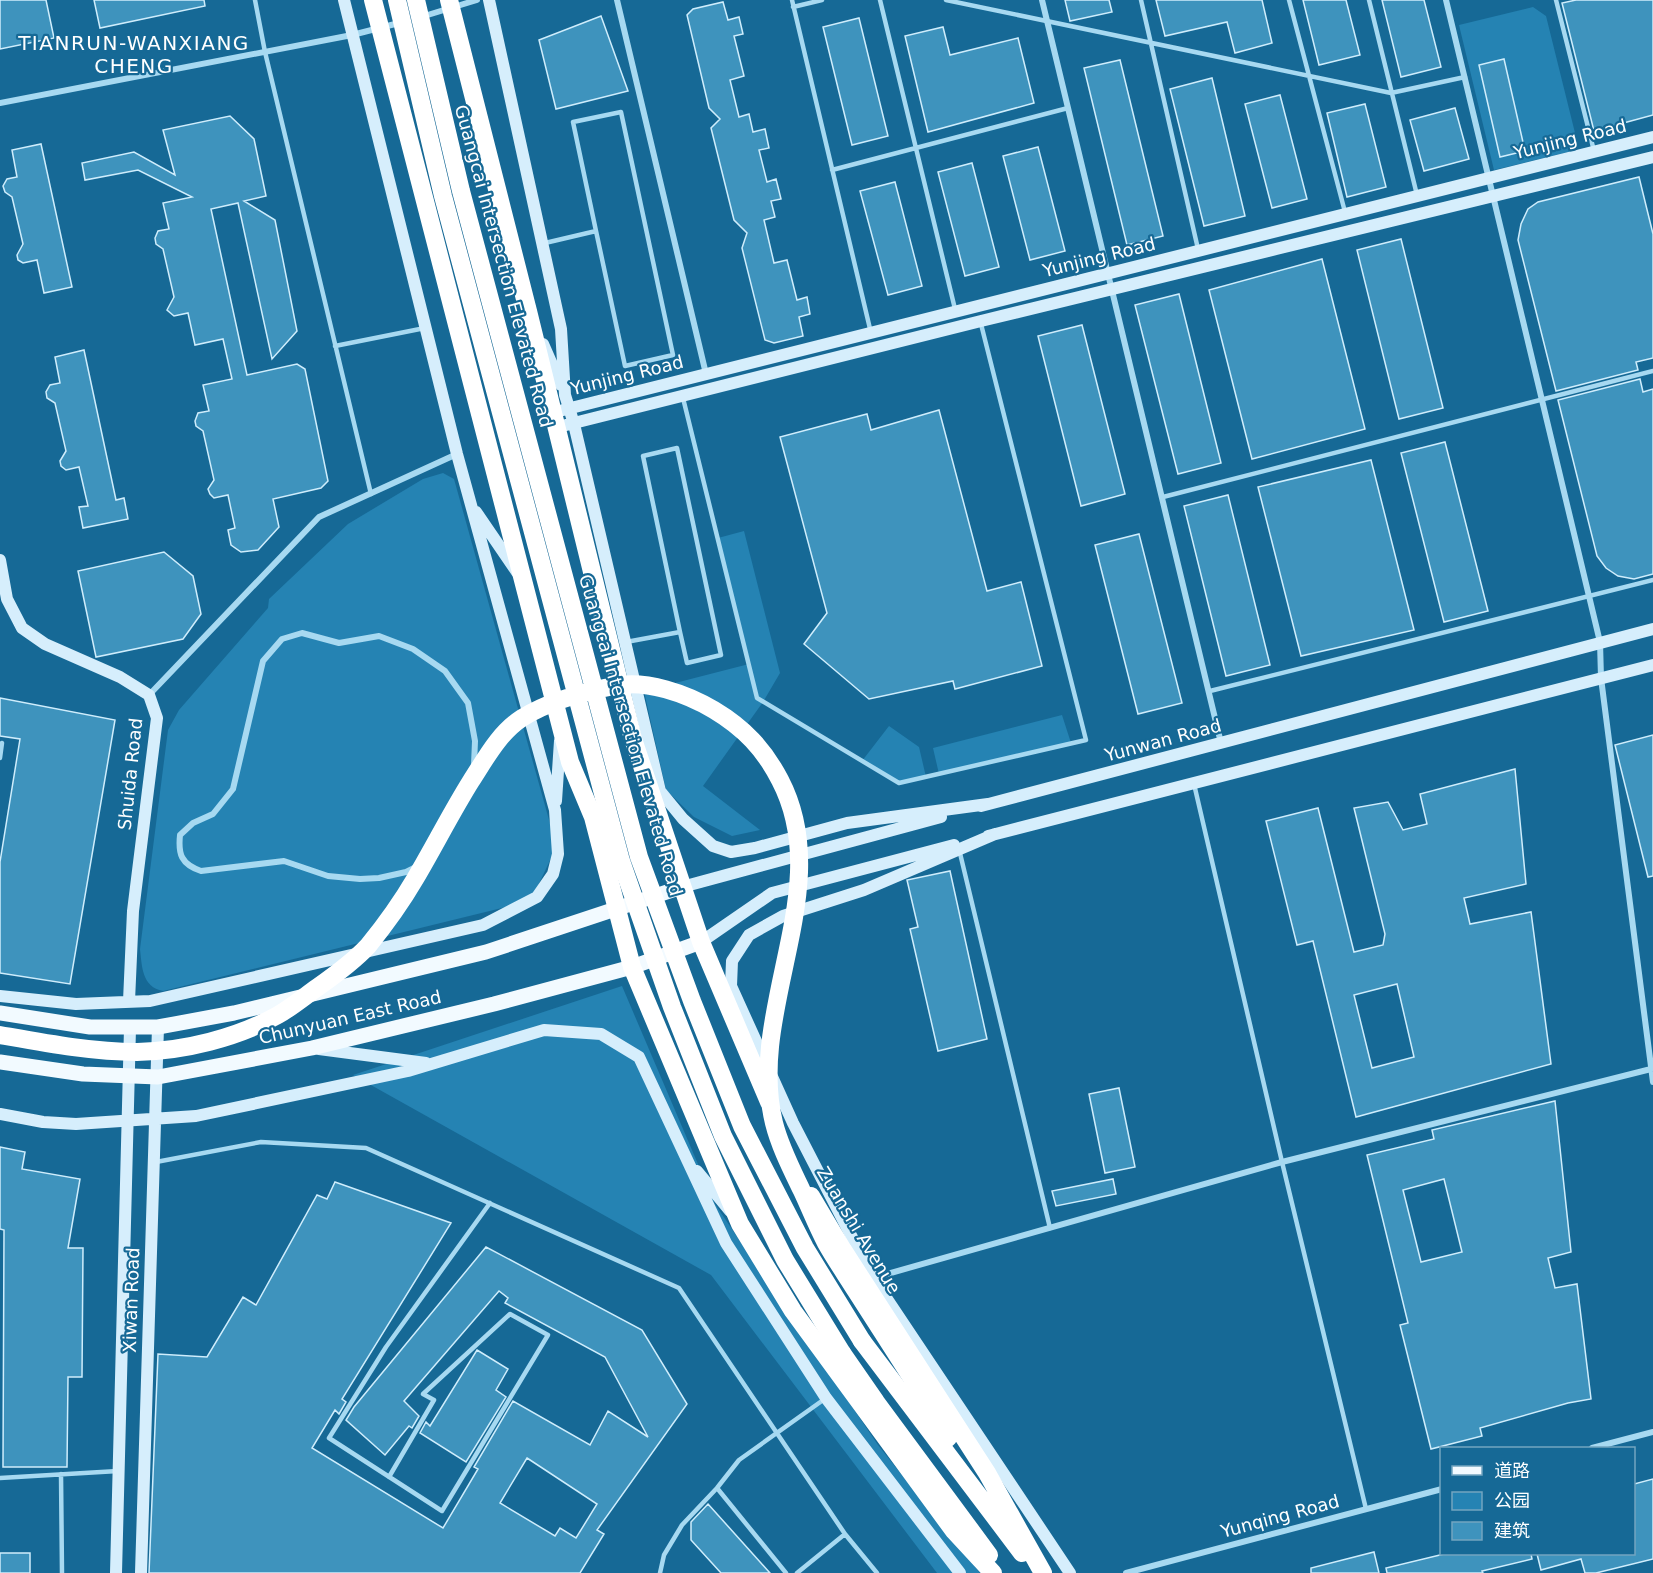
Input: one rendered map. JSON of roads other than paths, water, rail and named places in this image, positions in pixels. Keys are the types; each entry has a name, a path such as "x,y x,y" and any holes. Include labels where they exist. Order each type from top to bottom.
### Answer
{"highway":[{"path":"374,0 570,762 593,817 632,967 740,1224 793,1311 954,1531 993,1573"},
{"path":"397,0 446,207 621,861 672,1007 723,1136 785,1260 842,1353 876,1402 1003,1573"},
{"name":"Guangcai Intersection Elevated Road","path":"416,0 461,191 639,857 684,981 742,1126 805,1248 862,1341 1038,1573"},
{"name":"Zuanshi Avenue","path":"450,4 528,310 563,418 633,739 701,942 805,1185 843,1250 987,1473 1043,1573"},
{"path":"0,1035 69,1046 141,1052 213,1040 254,1027 281,1014 339,972 366,948 399,904 496,741 520,719 549,705 586,692 626,683 669,690 705,704 735,722 770,760 790,799 798,842 800,875 771,1040 769,1083 774,1124 790,1166 828,1246 913,1380 994,1517"}],"main road":[{"name":"Chunyuan East Road","path":"0,1013 90,1027 158,1028 246,1010 486,952 682,887"},
{"name":"Chunyuan East Road","path":"0,1062 83,1074 158,1077 312,1048 494,1004 632,967 701,942"}],"street":[{"path":"344,0 470,504 555,810"},
{"path":"0,103 352,35 381,28 450,4 477,0"},
{"path":"489,0 561,328 565,395 563,418 626,642 660,791 683,819 713,846 731,852 755,848 847,823 988,804"},
{"path":"617,0 706,374"},
{"path":"1042,0 1221,743"},
{"path":"1446,0 1600,642 1601,678 1653,1082"},
{"name":"Yunjing Road","path":"563,418 706,374 1653,136"},
{"name":"Yunjing Road","path":"563,418 683,396 1653,157"},
{"path":"528,310 565,395"},
{"path":"149,695 320,517 457,454"},
{"path":"470,504 524,583"},
{"name":"Shuida Road","path":"0,560 8,599 22,628 45,644 120,677 149,695 157,718 133,910 129,1001"},
{"name":"Yunwan Road","path":"682,887 1653,629"},
{"path":"424,863 406,872 360,879 328,876 284,861 201,871 192,868 184,860 179,851 180,835 193,823 213,814 232,789 263,661 282,639 302,633 339,643 379,636 413,649 445,671 468,703 475,741 474,777"},
{"path":"701,942 772,893 1653,665"},
{"path":"0,996 76,1004 150,1001 483,925 537,897 553,874 558,854 555,810 561,728"},
{"path":"843,1250 793,1123 731,986 732,961 749,935 783,916 864,890 995,834"},
{"name":"Xiwan Road","path":"116,1573 130,1028"},
{"name":"Xiwan Road","path":"141,1573 158,1028"},
{"path":"0,1114 43,1122 76,1124 196,1116 408,1071 544,1030 601,1034 639,1057 726,1243 826,1398 960,1573"},
{"path":"312,1048 433,1064"},
{"path":"873,1278 1282,1162 1652,1069"},
{"path":"793,1123 873,1278 1070,1573"},
{"path":"684,1154 740,1224"},
{"path":"1599,1447 1653,1432"},
{"name":"Yunqing Road","path":"1126,1573 1440,1490"}],"lane":[{"path":"255,0 265,52 371,494"},
{"path":"792,0 871,333"},
{"path":"793,7 822,0"},
{"path":"880,0 955,312"},
{"path":"946,0 1391,93 1465,77"},
{"path":"1141,0 1198,251"},
{"path":"1289,0 1345,214"},
{"path":"1369,0 1417,196"},
{"path":"1556,0 1594,152"},
{"path":"832,170 1068,108"},
{"path":"621,112 673,356 625,366 596,231 573,122 621,112"},
{"path":"542,244 596,231"},
{"path":"683,396 757,698 899,783 1086,740 981,321"},
{"path":"335,346 425,328"},
{"path":"1163,497 1653,371"},
{"path":"677,448 721,655 687,663 680,632 643,456 677,448"},
{"path":"1210,691 1653,580"},
{"path":"626,642 680,632"},
{"path":"0,758 2,743"},
{"path":"1194,784 1366,1509"},
{"path":"959,849 1050,1228"},
{"path":"152,1163 261,1142 366,1148 679,1288 845,1534 877,1573"},
{"path":"389,1477 434,1400 423,1394 510,1314 548,1335 442,1511 389,1477 329,1438 386,1347 490,1203"},
{"path":"660,1573 664,1555 682,1525 717,1488 739,1460 826,1398"},
{"path":"0,1478 118,1471"},
{"path":"61,1474 62,1573"},
{"path":"717,1488 786,1573"},
{"path":"797,1573 845,1534"}],"district":[{"name":"TIANRUN-WANXIANG CHENG","path":"134,54"}]}
